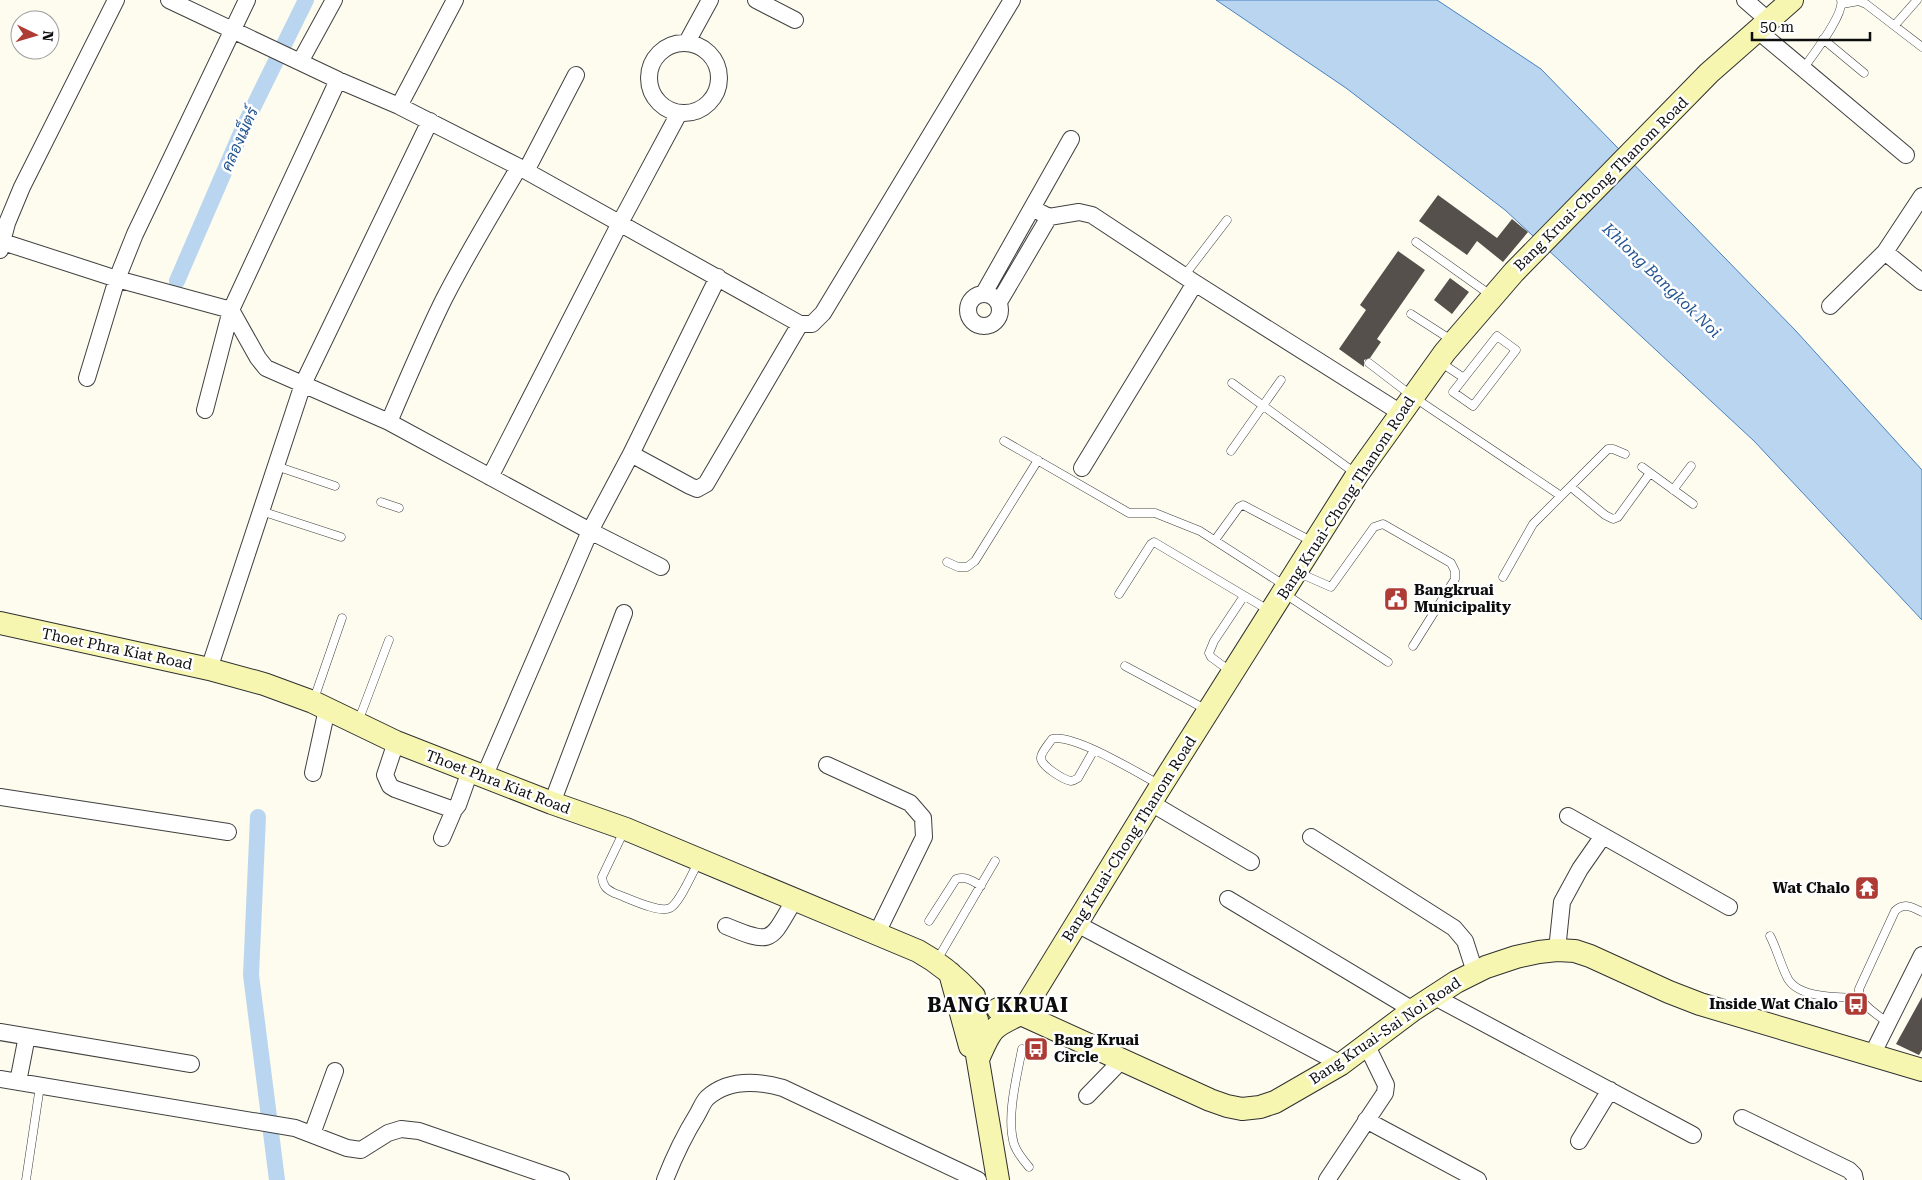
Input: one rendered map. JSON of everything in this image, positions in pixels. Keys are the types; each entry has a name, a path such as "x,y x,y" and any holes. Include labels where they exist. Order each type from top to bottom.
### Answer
{"main road":[{"name":"Bang Kruai-Chong Thanom Road","path":"1021,1014 1156,794 1358,474 1438,361 1514,272 1709,73 1792,0"},
{"name":"Thoet Phra Kiat Road","path":"0,623 209,669 264,684 320,705 396,742 552,803 626,829 918,951 958,978 974,996"},
{"name":"Bang Kruai-Sai Noi Road","path":"998,1009 1021,1014 1210,1100 1242,1109 1260,1107 1275,1102 1341,1064 1433,996 1475,972 1516,957 1557,950 1575,951 1700,1004 1922,1070"},
{"path":"943,967 968,1043 978,1059"},
{"path":"977,1020 988,1021 998,1009 994,998 990,995 984,993 974,996 969,1006 970,1012 977,1020 978,1059 1003,1145 998,1180"},
{"path":"978,1059 989,1034 1000,1023 1021,1014"}],"street":[{"path":"116,0 22,187 7,223 1,244 117,279 231,310 258,358 266,368 390,422 590,531 661,567"},
{"path":"169,0 430,121 522,169 800,324 812,324 823,313 1012,0"},
{"path":"87,378 117,279 147,206 247,0"},
{"path":"300,62 334,0"},
{"path":"399,106 455,0"},
{"path":"687,42 710,0"},
{"path":"756,0 795,20"},
{"path":"1745,0 1763,25 1803,69 1906,155"},
{"path":"687,42 705,49 717,64 720,83 713,101 697,112 678,114 659,104 649,85 651,63 666,47 687,42"},
{"path":"390,422 416,357 442,303 475,242 522,169 576,76"},
{"path":"205,410 231,310 338,80"},
{"path":"490,477 678,114"},
{"path":"209,669 303,384 430,121"},
{"path":"984,293 1071,139"},
{"path":"1830,306 1885,252 1922,196"},
{"path":"1032,208 1049,217 1079,212 1092,215 1189,280 1407,404"},
{"path":"999,302 1049,217"},
{"path":"1885,252 1922,282"},
{"path":"442,838 454,810 477,774 590,531 718,277"},
{"path":"1082,468 1189,280"},
{"path":"984,293 993,295 999,302 1001,312 997,320 990,326 980,326 972,321 968,313 968,303 974,296 984,293"},
{"path":"630,454 690,486 698,488 706,484 800,324"},
{"path":"552,803 624,613"},
{"path":"313,773 320,705"},
{"path":"396,742 385,775 390,786 454,810"},
{"path":"827,765 910,803 923,818 924,837 876,935"},
{"path":"1156,794 1251,862"},
{"path":"0,797 228,832"},
{"path":"1568,816 1729,907"},
{"path":"1557,950 1562,902 1580,869 1603,836"},
{"path":"1311,837 1454,928 1465,941 1475,972"},
{"path":"726,926 753,937 770,936 796,899"},
{"path":"1228,899 1413,1010"},
{"path":"1077,924 1341,1064"},
{"path":"1872,1055 1922,955"},
{"path":"1433,996 1693,1135"},
{"path":"0,1032 191,1064"},
{"path":"18,1082 26,1041 31,1038"},
{"path":"1327,1180 1384,1093 1386,1085 1367,1046"},
{"path":"1087,1096 1122,1060"},
{"path":"312,1134 335,1071"},
{"path":"0,1078 269,1124 312,1134 347,1148 361,1150 388,1132 402,1129 419,1131 561,1180"},
{"path":"665,1180 682,1140 706,1099 726,1087 743,1082 764,1082 784,1088 978,1180"},
{"path":"1579,1141 1610,1090"},
{"path":"1742,1118 1849,1170 1854,1175 1855,1180"},
{"path":"1366,1120 1478,1180"}],"lane":[{"path":"1803,69 1841,9 1842,2 1859,1 1866,4 1922,46"},
{"path":"1895,25 1918,3"},
{"path":"1823,39 1864,73"},
{"path":"1189,280 1227,220"},
{"path":"1416,242 1493,296"},
{"path":"1411,314 1453,342"},
{"path":"1497,336 1516,350 1473,406 1453,392 1464,378 1497,336"},
{"path":"1438,361 1464,378"},
{"path":"1369,363 1407,404 1561,496"},
{"path":"1231,451 1281,380"},
{"path":"1232,383 1358,474"},
{"path":"1004,441 1129,513 1155,514 1200,531 1289,584 1388,662"},
{"path":"1503,577 1533,524 1608,449 1614,449 1625,454"},
{"path":"947,562 958,567 967,567 975,561 1038,460"},
{"path":"276,466 334,486"},
{"path":"1673,490 1691,466"},
{"path":"1642,467 1693,504"},
{"path":"1571,487 1605,515 1613,519 1618,517 1650,473"},
{"path":"381,502 399,508"},
{"path":"1215,540 1241,505 1243,505 1314,543"},
{"path":"261,510 341,537"},
{"path":"1289,584 1331,587 1374,527 1383,524 1451,563 1456,571 1455,579 1413,646"},
{"path":"1119,594 1154,542 1271,612"},
{"path":"1233,673 1211,657 1209,653 1214,641 1244,596"},
{"path":"320,705 342,618"},
{"path":"357,724 389,640"},
{"path":"1125,666 1209,711"},
{"path":"1094,750 1078,778 1070,781 1043,765 1041,761 1041,756 1052,739 1058,738 1094,750 1156,794"},
{"path":"626,829 602,877 603,884 607,890 614,893 658,909 669,909 676,904 700,859"},
{"path":"943,967 996,861"},
{"path":"929,921 956,879 962,877 982,886"},
{"path":"1888,1023 1865,1005 1861,998 1860,989 1895,911 1904,905 1922,912"},
{"path":"1770,936 1789,980 1801,990 1812,994 1861,998"},
{"path":"1022,1049 1013,1104 1003,1145 1017,1151 1029,1167"},
{"path":"26,1180 40,1086"}],"water":[{"name":"Khlong Bangkok Noi","path":"1216,0 1437,0 1541,69 1796,331 1922,470 1922,620 1754,441 1505,210 1346,88"}],"building":[{"path":"1438,195 1497,238 1512,219 1528,232 1503,262 1477,241 1467,255 1419,221"},
{"path":"1398,251 1425,270 1377,339 1381,342 1370,358 1364,360 1364,367 1339,349 1366,310 1360,305"},
{"path":"1450,278 1469,292 1452,314 1434,300"},
{"path":"1922,997 1922,1050 1919,1055 1896,1044"}],"waterway":[{"name":"คลองเม็ตร์","path":"177,281 244,126 306,0"},
{"path":"258,817 251,975 277,1180"}],"place":[{"name":"Bangkruai Municipality","path":"1396,599"},
{"name":"Wat Chalo","path":"1867,888"},
{"name":"Inside Wat Chalo","path":"1856,1004"},
{"name":"Bang Kruai Circle","path":"1036,1049"}],"district":[{"name":"BANG KRUAI","path":"998,1005"}]}
